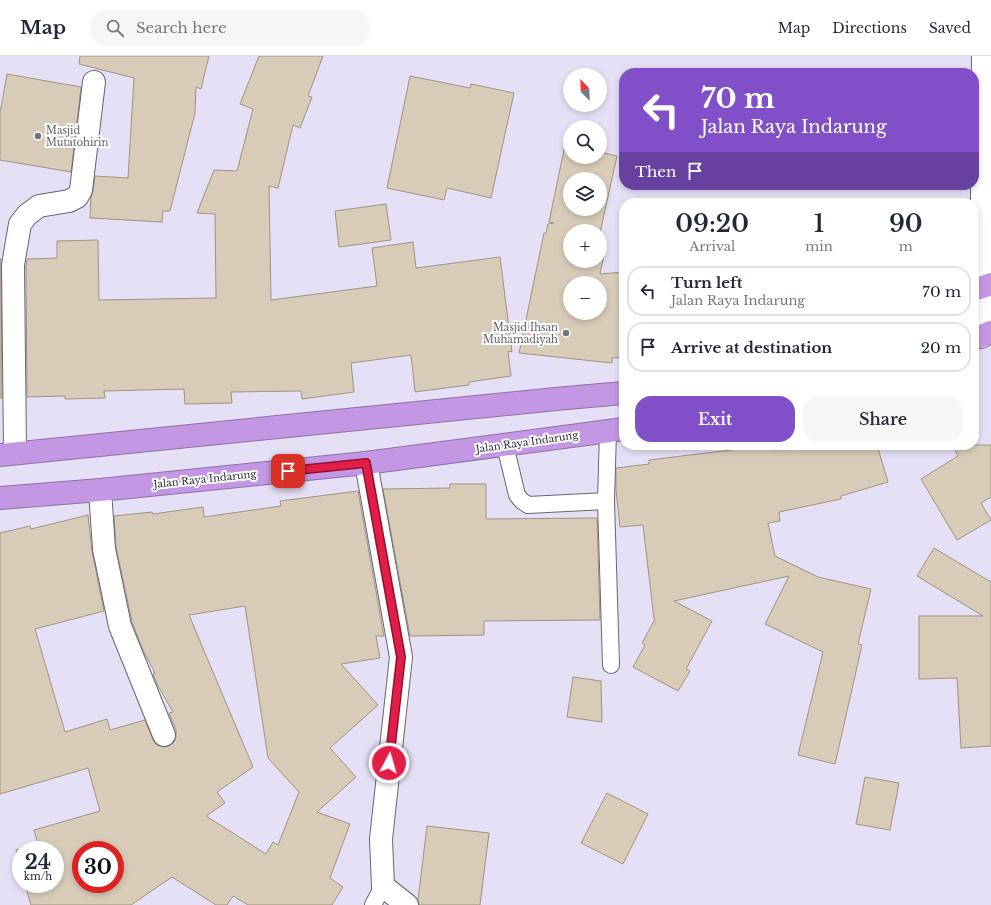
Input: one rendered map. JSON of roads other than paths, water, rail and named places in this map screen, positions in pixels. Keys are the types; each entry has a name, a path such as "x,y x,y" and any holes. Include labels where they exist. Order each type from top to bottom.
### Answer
{"highway":[{"path":"8,454 619,393"},
{"name":"Jalan Raya Indarung","path":"0,498 100,490 366,463 616,430"}],"street":[{"path":"982,336 983,56"},
{"path":"8,454 13,265 20,224 27,215 38,206 70,201 77,197 81,190 94,82"},
{"path":"366,463 401,657 381,839 383,886 407,905"},
{"path":"100,490 104,549 120,626 164,735"}],"lane":[{"path":"611,665 606,501 616,430"},
{"path":"505,445 517,495 528,505 606,501"},
{"path":"373,905 383,886"}],"place":[{"name":"Masjid Mutatohirin","path":"38,136"},
{"name":"Masjid Ihsan Muhamadiyah","path":"566,333"}]}
